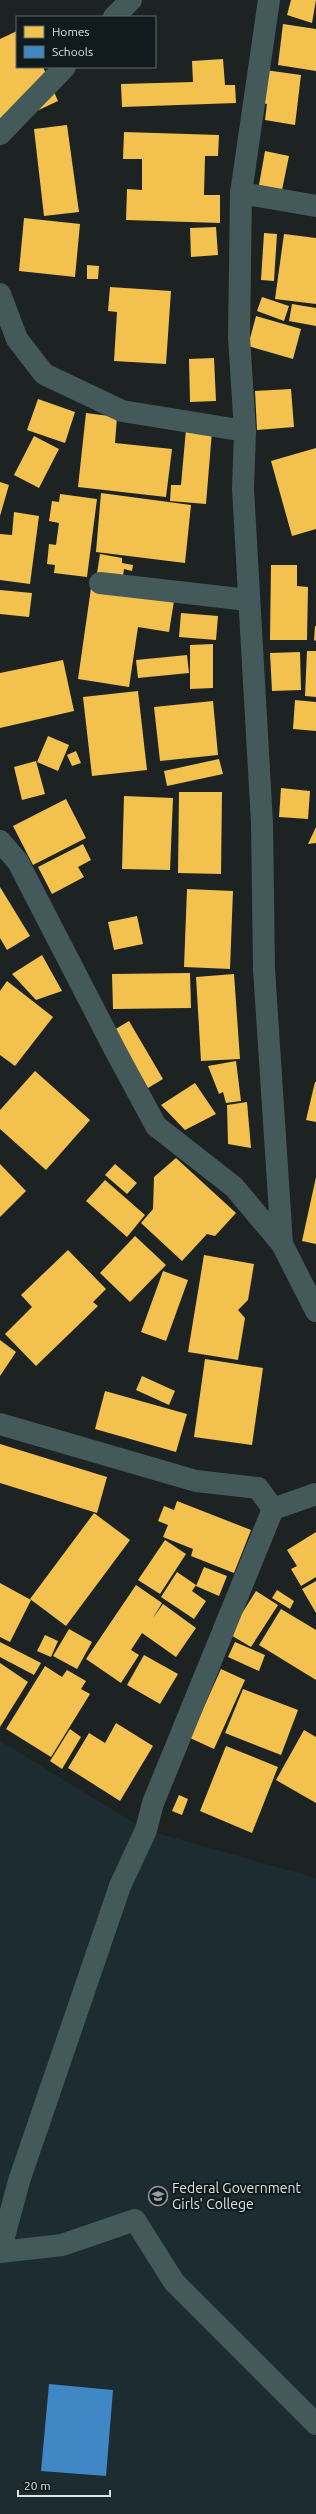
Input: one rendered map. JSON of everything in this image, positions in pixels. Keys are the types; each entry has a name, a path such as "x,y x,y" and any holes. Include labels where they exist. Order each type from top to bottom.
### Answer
{"street":[{"path":"115,16 131,0"},
{"path":"269,0 241,193 239,337 245,431 243,490 248,600 262,823 264,969 282,1244"},
{"path":"0,134 64,68"},
{"path":"241,193 316,206"},
{"path":"0,294 17,339 44,374 122,411 245,431"},
{"path":"100,583 248,600"},
{"path":"0,840 18,862 156,1126 234,1187 282,1244 316,1311"},
{"path":"0,1424 196,1481 258,1488 273,1509"},
{"path":"316,1494 273,1509 153,1803 146,1830 120,1886 20,2181 0,2252 62,2245 135,2220 174,2282 316,2424"}],"shaded area":[{"name":"Federal Government Girls' College","path":"0,1741 146,1830 316,1878 316,2514 0,2514"}],"building: Homes":[{"path":"291,0 316,0 312,23 287,15"},
{"path":"283,24 316,29 316,71 278,65"},
{"path":"16,31 16,68 43,68 58,101 0,128 0,39"},
{"path":"223,59 225,85 235,85 236,103 122,107 121,84 193,82 192,61"},
{"path":"265,70 301,75 295,125 265,120 267,104 261,103"},
{"path":"67,125 79,212 44,216 34,129"},
{"path":"124,132 219,135 218,156 205,156 204,195 220,195 220,223 126,220 127,189 142,190 142,159 123,159"},
{"path":"265,151 289,156 282,190 259,185"},
{"path":"24,218 80,224 75,277 19,271"},
{"path":"216,227 218,255 191,257 190,228"},
{"path":"264,233 277,234 274,281 261,280"},
{"path":"284,234 316,238 316,304 275,299"},
{"path":"87,265 99,266 98,279 87,279"},
{"path":"110,287 171,291 166,364 114,361 117,312 108,311"},
{"path":"262,297 289,306 284,321 257,311"},
{"path":"292,304 316,308 316,326 289,321"},
{"path":"256,316 301,329 293,359 248,346"},
{"path":"214,358 216,401 190,402 189,359"},
{"path":"291,389 294,427 257,430 255,391"},
{"path":"38,399 75,412 65,443 27,430"},
{"path":"86,413 117,417 115,443 172,449 166,497 78,487"},
{"path":"186,429 212,431 206,504 170,501 171,485 181,485"},
{"path":"34,436 59,449 39,488 14,475"},
{"path":"316,448 316,529 292,536 271,461"},
{"path":"0,482 9,485 0,516"},
{"path":"101,493 191,505 185,563 96,552"},
{"path":"60,494 97,499 87,577 54,573 55,565 47,564 49,544 56,545 59,523 49,521 52,501 59,502"},
{"path":"14,512 39,516 30,584 0,580 0,534 12,535"},
{"path":"100,554 122,558 122,563 133,565 132,571 124,569 122,584 96,580"},
{"path":"271,565 297,565 297,586 308,587 307,640 270,640"},
{"path":"91,588 174,601 169,632 138,627 129,687 78,679"},
{"path":"0,590 32,593 29,617 0,614"},
{"path":"181,613 218,616 216,640 179,637"},
{"path":"316,626 316,641 314,640"},
{"path":"213,644 213,688 190,689 190,645"},
{"path":"307,651 316,651 316,697 305,696"},
{"path":"300,652 301,690 272,691 270,653"},
{"path":"187,655 189,673 138,678 136,660"},
{"path":"63,660 74,711 0,728 0,673"},
{"path":"138,691 147,770 92,776 83,697"},
{"path":"295,700 316,702 316,731 293,729"},
{"path":"213,701 218,755 160,761 154,707"},
{"path":"48,736 69,745 58,771 37,762"},
{"path":"76,751 81,763 72,766 67,755"},
{"path":"219,759 223,774 167,786 164,771"},
{"path":"36,761 45,794 22,800 14,767"},
{"path":"281,788 310,791 308,819 279,817"},
{"path":"179,792 222,792 221,874 178,873"},
{"path":"124,796 173,798 170,870 122,869"},
{"path":"66,799 86,838 33,865 13,826"},
{"path":"316,827 316,843 308,844"},
{"path":"83,844 91,860 78,867 84,877 52,894 38,867"},
{"path":"0,887 30,936 7,950 0,938"},
{"path":"187,889 233,891 230,969 184,967"},
{"path":"137,916 143,944 114,950 108,922"},
{"path":"42,955 62,991 36,1000 12,974"},
{"path":"190,973 191,1008 113,1009 112,974"},
{"path":"234,974 240,1059 201,1061 196,977"},
{"path":"7,981 53,1017 15,1066 0,1055 0,991"},
{"path":"129,1021 163,1079 148,1088 114,1030"},
{"path":"236,1061 241,1101 226,1103 223,1092 219,1094 208,1066"},
{"path":"35,1071 90,1120 46,1170 0,1129 0,1110"},
{"path":"316,1082 316,1122 306,1120"},
{"path":"195,1083 216,1114 185,1130 161,1105"},
{"path":"247,1102 251,1148 228,1144 227,1105"},
{"path":"176,1158 236,1213 215,1236 207,1234 182,1261 141,1223 153,1209 154,1177"},
{"path":"0,1164 26,1191 0,1217"},
{"path":"115,1164 137,1183 127,1194 105,1175"},
{"path":"316,1177 316,1244 302,1241"},
{"path":"105,1180 145,1215 127,1237 86,1201"},
{"path":"135,1236 166,1265 130,1302 100,1273"},
{"path":"68,1250 106,1289 93,1302 98,1306 36,1366 5,1334 32,1307 21,1295"},
{"path":"204,1255 254,1264 248,1300 238,1310 245,1318 238,1360 188,1352"},
{"path":"163,1271 188,1280 166,1341 141,1332"},
{"path":"0,1340 16,1352 0,1376"},
{"path":"205,1359 263,1368 252,1445 194,1437"},
{"path":"142,1376 175,1391 169,1405 136,1390"},
{"path":"105,1391 187,1414 176,1452 95,1429"},
{"path":"0,1444 107,1477 97,1513 0,1483"},
{"path":"177,1501 251,1530 234,1573 191,1556 193,1549 163,1537 168,1525 158,1521 164,1506 174,1510"},
{"path":"94,1513 130,1540 66,1626 30,1599"},
{"path":"316,1532 316,1577 301,1586 291,1569 297,1566 287,1550"},
{"path":"165,1540 186,1554 160,1594 138,1580"},
{"path":"204,1567 227,1576 219,1596 196,1586"},
{"path":"177,1572 196,1585 192,1591 206,1601 194,1619 161,1597"},
{"path":"316,1581 316,1613 302,1589"},
{"path":"0,1583 31,1600 10,1642 0,1637"},
{"path":"136,1585 162,1603 153,1618 163,1604 196,1628 176,1657 142,1633 131,1650 139,1655 121,1683 86,1659"},
{"path":"277,1590 294,1601 290,1609 272,1598"},
{"path":"256,1591 278,1605 251,1647 229,1634"},
{"path":"281,1609 316,1630 316,1680 259,1645"},
{"path":"69,1629 92,1642 77,1669 53,1656"},
{"path":"45,1635 58,1641 51,1657 37,1651"},
{"path":"0,1642 41,1663 34,1675 0,1657"},
{"path":"235,1642 265,1655 259,1671 228,1657"},
{"path":"144,1655 178,1674 160,1704 127,1685"},
{"path":"0,1663 28,1682 0,1727"},
{"path":"45,1666 62,1677 67,1670 86,1681 81,1689 90,1694 51,1757 6,1729"},
{"path":"221,1669 245,1680 214,1749 190,1738"},
{"path":"243,1689 298,1710 281,1755 225,1733"},
{"path":"116,1723 153,1746 120,1801 68,1768 89,1733 105,1743"},
{"path":"70,1729 81,1737 62,1769 50,1761"},
{"path":"304,1730 316,1737 316,1803 276,1780"},
{"path":"226,1746 278,1767 252,1833 200,1811"},
{"path":"179,1795 188,1799 182,1815 172,1811"}],"building: Schools":[{"path":"49,2384 113,2390 106,2476 41,2471"}],"place":[{"name":"Federal Government Girls' College","path":"158,2196"}]}
